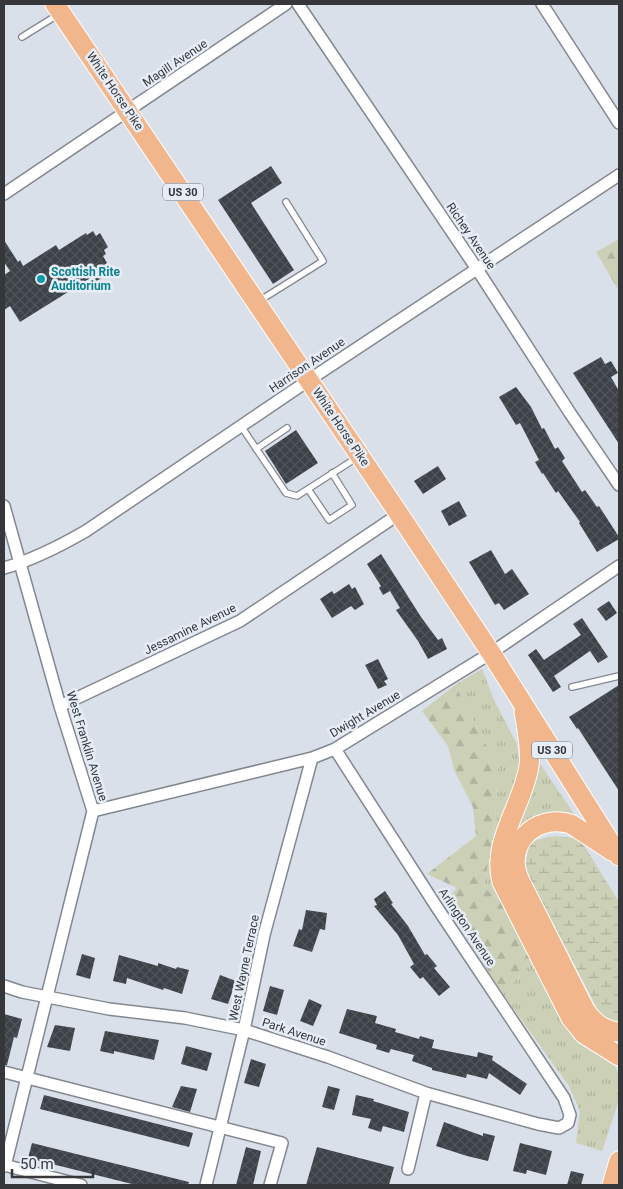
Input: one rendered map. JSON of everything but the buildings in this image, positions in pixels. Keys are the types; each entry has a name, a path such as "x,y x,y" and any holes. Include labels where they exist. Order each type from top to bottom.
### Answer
{"highway":[{"name":"White Horse Pike","path":"58,8 399,514 619,856"},
{"path":"523,706 529,744 529,767 500,855 502,882 571,1018 584,1034 619,1056"},
{"path":"619,856 571,824 547,822 539,824 524,835 517,847 515,864 520,881 585,1010 600,1026 619,1032"},
{"path":"612,1185 619,1161"}],"street":[{"name":"Magill Avenue","path":"4,194 286,4"},
{"name":"Richey Avenue","path":"298,4 477,269 619,485"},
{"path":"542,4 619,123"},
{"name":"Harrison Avenue","path":"4,568 19,564 58,547 86,531 619,174"},
{"name":"West Franklin Avenue","path":"4,506 60,706 93,811 4,1165"},
{"name":"Jessamine Avenue","path":"60,706 240,621 399,514"},
{"name":"Dwight Avenue","path":"93,811 312,758 335,749 490,653 619,566"},
{"name":"Arlington Avenue","path":"335,749 436,906 564,1098 570,1115 568,1123"},
{"name":"West Wayne Terrace","path":"206,1185 244,1030 264,935 312,758"},
{"name":"Park Avenue","path":"4,986 109,1009 184,1018 244,1030 328,1057 426,1093 538,1124 559,1128 568,1123"},
{"path":"4,1072 282,1143 270,1185"},
{"path":"408,1169 426,1093"},
{"path":"4,1165 81,1185"}],"lane":[{"path":"22,37 58,8"},
{"path":"257,302 323,261 286,202"},
{"path":"241,426 286,493 297,496 360,456"},
{"path":"256,449 287,428"},
{"path":"308,489 329,520 352,505 332,473"},
{"path":"572,687 619,676"}],"green space":[{"path":"619,239 619,291 596,252"},
{"path":"482,669 495,702 517,744 521,772 494,866 500,900 484,888 495,820 498,768 455,685"},
{"path":"455,685 498,768 495,820 484,888 500,900 532,956 519,976 503,994 444,903 457,888 427,874 476,836 473,807 454,770 448,746 422,711"},
{"path":"538,761 577,818 527,825 514,832"},
{"path":"554,836 580,839 619,902 619,1023 600,1014 525,869 529,842"},
{"path":"532,956 574,1039 615,1065 619,1077 619,1100 602,1151 576,1143 580,1111 569,1086 503,994 519,976"}],"place":[{"name":"Scottish Rite Auditorium","path":"41,279"}]}
